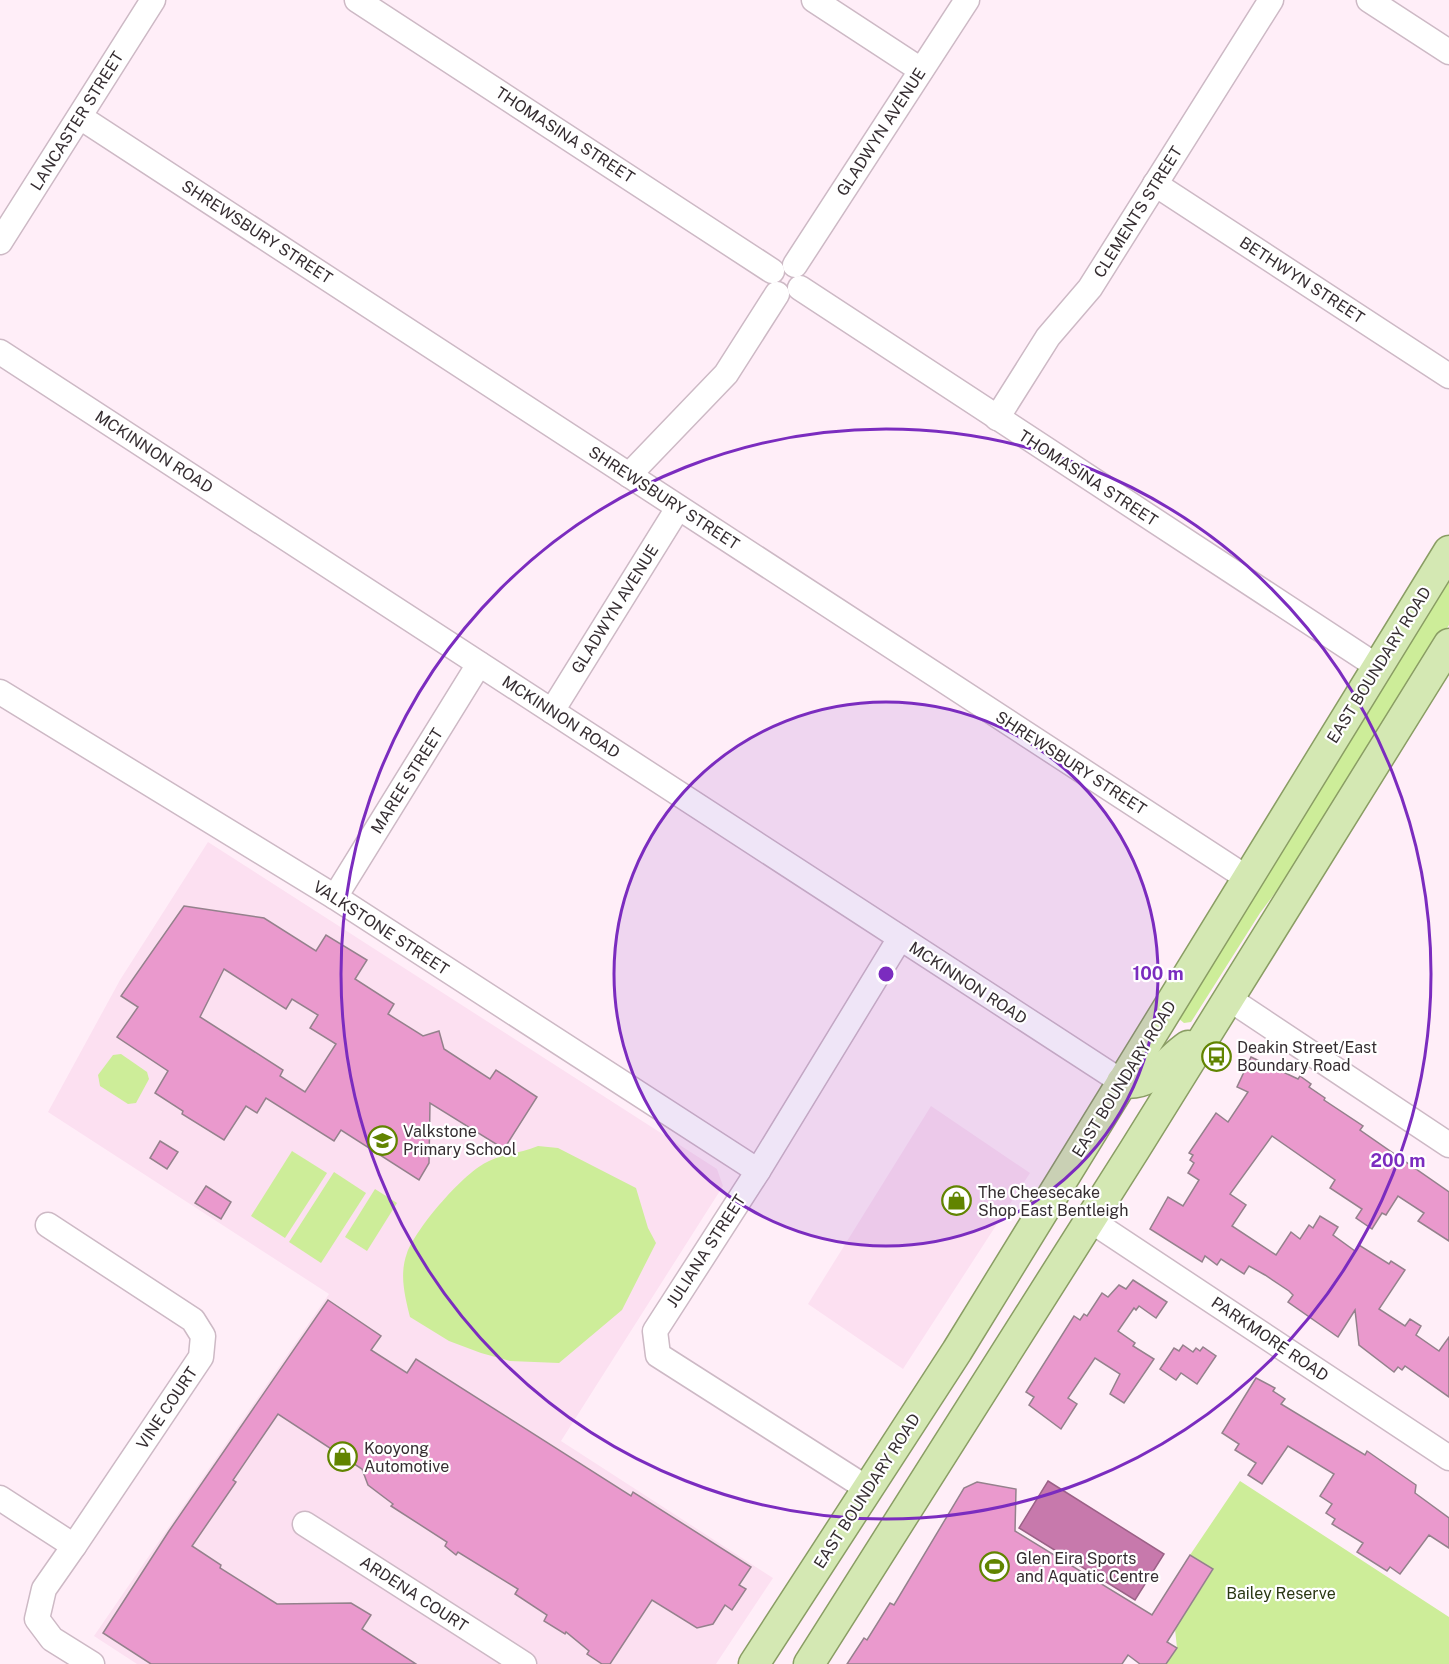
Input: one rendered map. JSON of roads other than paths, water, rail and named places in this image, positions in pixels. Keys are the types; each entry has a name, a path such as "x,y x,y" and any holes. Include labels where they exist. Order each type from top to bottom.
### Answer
{"main road":[{"name":"EAST BOUNDARY ROAD","path":"754,1664 957,1351 1449,551"},
{"path":"809,1664 1090,1220 1449,644"},
{"path":"1162,1018 1178,1027 1205,1035"},
{"path":"1122,1082 1137,1083 1151,1076 1205,1035"}],"street":[{"name":"LANCASTER STREET","path":"0,242 153,0"},
{"name":"THOMASINA STREET","path":"357,0 783,284 997,418 1378,667"},
{"path":"814,0 921,70"},
{"name":"GLADWYN AVENUE","path":"783,284 780,263 795,264 967,0"},
{"name":"CLEMENTS STREET","path":"997,418 1048,337 1090,288 1271,0"},
{"path":"1369,0 1449,52"},
{"name":"SHREWSBURY STREET","path":"80,117 1248,878"},
{"name":"BETHWYN STREET","path":"1155,184 1449,376"},
{"path":"629,475 726,374 783,284"},
{"name":"MCKINNON ROAD","path":"0,352 1122,1082"},
{"name":"GLADWYN AVENUE","path":"552,711 678,508"},
{"name":"MAREE STREET","path":"334,897 479,664"},
{"name":"VALKSTONE STREET","path":"0,692 334,897 758,1171"},
{"name":"JULIANA STREET","path":"868,1489 658,1355 655,1331 758,1171 900,938"},
{"path":"1228,998 1449,1145"},
{"name":"PARKMORE ROAD","path":"1090,1220 1449,1458"},
{"name":"VINE COURT","path":"48,1225 194,1320 203,1336 201,1357 44,1589 37,1619 52,1639 92,1664"},
{"path":"0,1498 74,1546"},
{"name":"ARDENA COURT","path":"305,1524 524,1664"}],"place":[{"name":"Deakin Street/East Boundary Road","path":"1216,1056"},
{"name":"Valkstone Primary School","path":"382,1140"},
{"name":"The Cheesecake Shop East Bentleigh","path":"957,1201"},
{"name":"Kooyong Automotive","path":"343,1457"},
{"name":"Glen Eira Sports and Aquatic Centre","path":"995,1567"}],"park label":[{"name":"Bailey Reserve","path":"1281,1593"}]}
